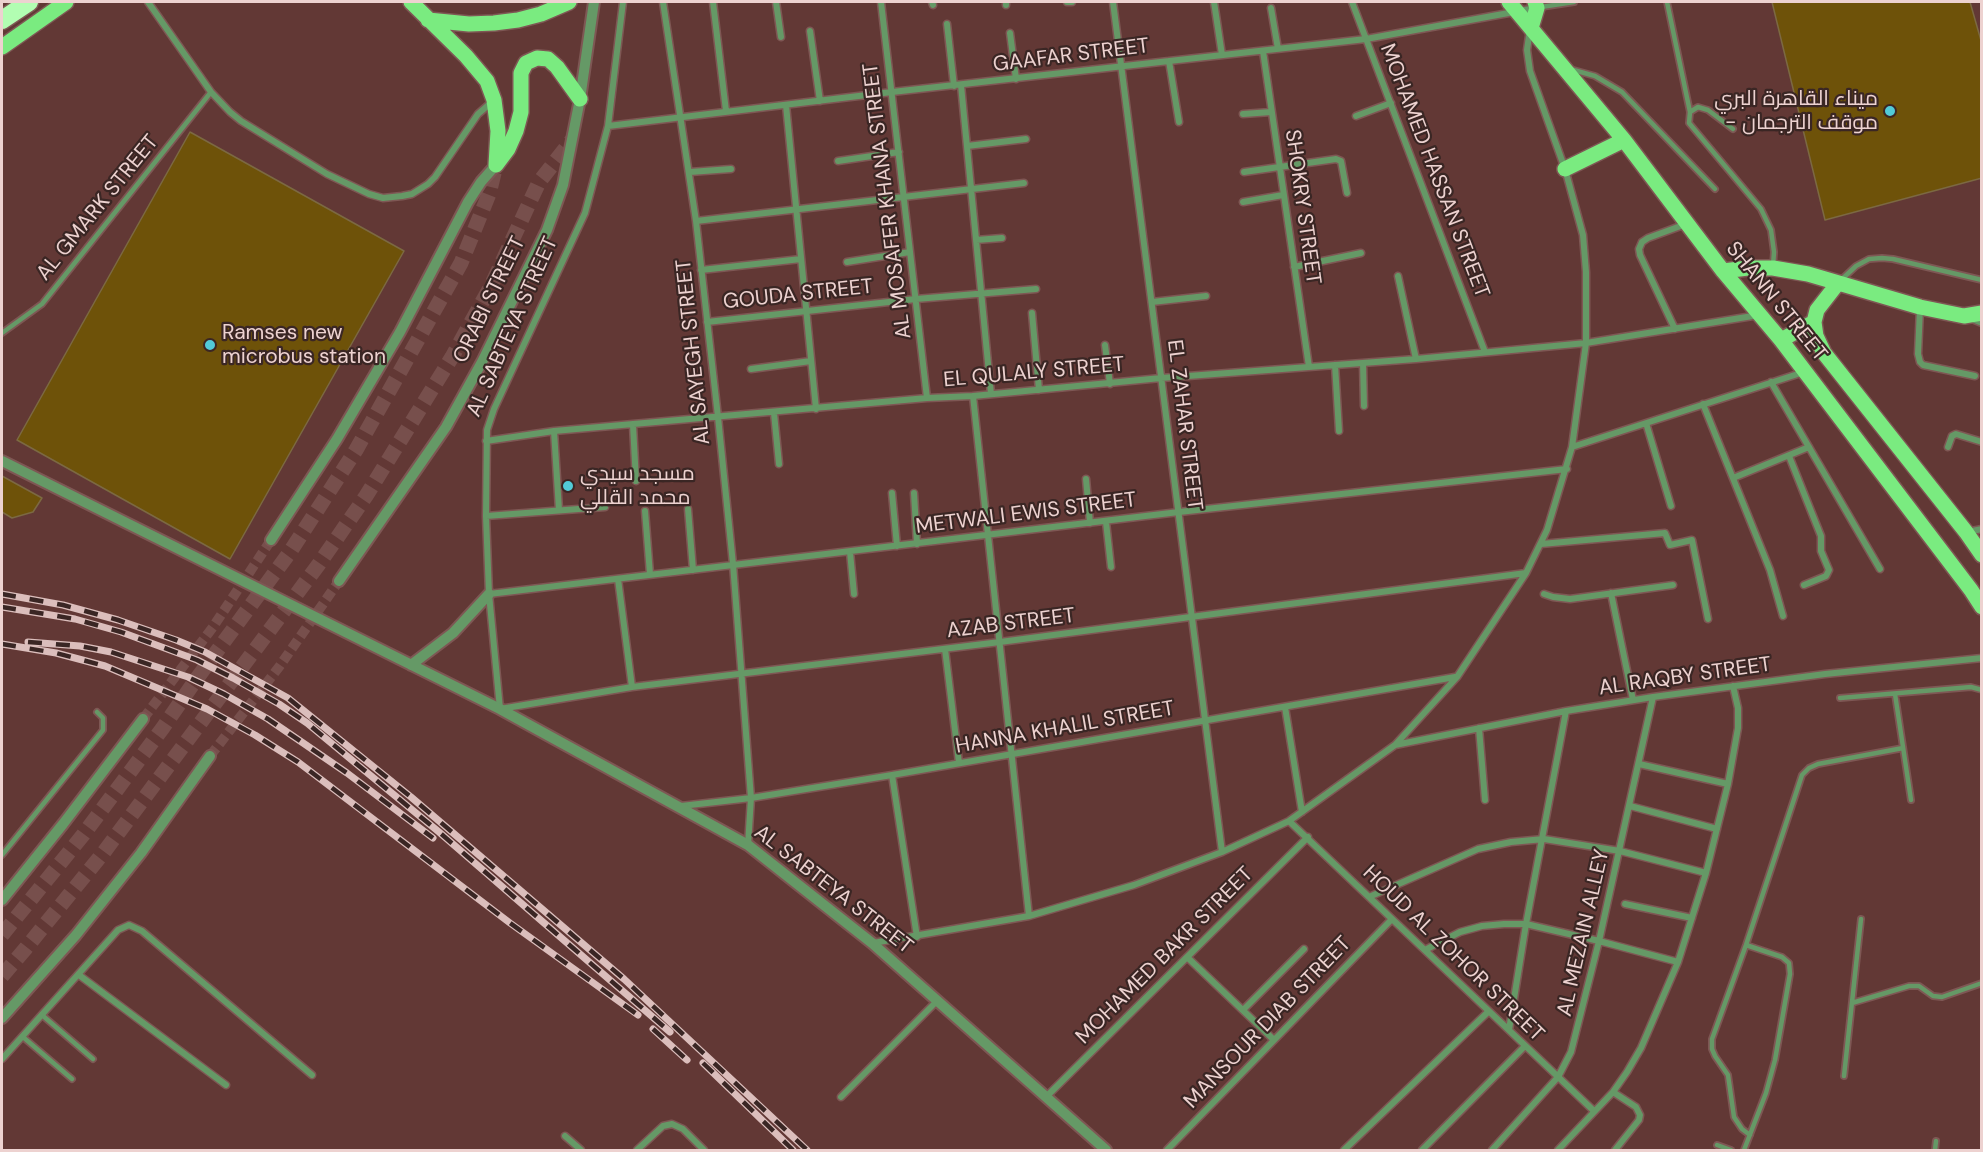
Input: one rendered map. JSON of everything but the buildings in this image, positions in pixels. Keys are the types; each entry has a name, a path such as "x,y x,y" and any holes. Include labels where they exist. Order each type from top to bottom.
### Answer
{"highway":[{"path":"2,20 29,2"}],"main road":[{"path":"2,47 66,2"},
{"path":"411,2 466,56 487,81 494,100 498,131 496,165"},
{"path":"428,20 469,24 502,22 541,14 569,2"},
{"path":"1531,28 1536,5"},
{"name":"SHANN STREET","path":"1513,7 1624,140 1723,271 1781,340 1982,607"},
{"path":"496,165 508,149 516,131 521,112 521,74 526,63 537,58 548,59 557,67 580,99"},
{"path":"1565,169 1624,140"},
{"path":"1723,271 1773,268 1808,274 1920,307 1964,316 1982,313"},
{"name":"SHANN STREET","path":"1838,283 1817,310 1814,322 1816,336 1824,353 1982,555"},
{"path":"1781,340 1814,322"}],"street":[{"path":"148,2 211,92 241,122 354,188 383,198 411,194 428,184 471,122 494,100"},
{"name":"ORABI STREET","path":"339,581 446,427 482,362 547,230 563,185 580,99 594,2"},
{"name":"AL SABTEYA STREET","path":"500,709 489,594 486,441 494,409 585,213 608,126 623,2"},
{"name":"AL SAYEGH STREET","path":"663,2 690,172 733,564 751,798 748,845"},
{"path":"713,2 726,111"},
{"path":"776,2 781,37"},
{"name":"AL MOSAFER KHANA STREET","path":"881,2 927,398"},
{"path":"1067,2 1072,2"},
{"name":"EL ZAHAR STREET","path":"1113,2 1222,852"},
{"path":"1215,2 1222,55"},
{"name":"MOHAMED HASSAN STREET","path":"1352,2 1485,352"},
{"name":"GAAFAR STREET","path":"608,126 1366,39 1513,7 1536,5"},
{"path":"1271,8 1278,49"},
{"path":"947,24 954,86"},
{"path":"872,944 1029,916 1134,885 1222,852 1289,821 1395,745 1457,677 1526,573 1541,544 1572,447 1586,343 1587,272 1584,244 1577,208 1565,169 1530,70 1527,50 1531,28"},
{"path":"810,31 820,101"},
{"path":"1010,33 1016,79"},
{"name":"SHOKRY STREET","path":"1263,51 1309,367"},
{"path":"1169,62 1179,122"},
{"path":"961,85 991,394"},
{"path":"1356,116 1390,103"},
{"path":"786,105 816,409"},
{"path":"1242,114 1271,112"},
{"path":"967,146 1026,140"},
{"path":"838,161 898,152"},
{"path":"1244,172 1338,160 1341,162 1347,193"},
{"path":"271,540 337,439 400,332 480,182 496,165"},
{"path":"690,172 731,169"},
{"path":"696,221 1024,183"},
{"path":"1243,202 1283,195"},
{"path":"1675,329 1639,249 1642,242 1648,238 1687,223"},
{"path":"976,240 1002,238"},
{"path":"847,262 910,252"},
{"path":"1294,267 1361,253"},
{"path":"701,270 801,259"},
{"path":"1398,276 1416,359"},
{"name":"GOUDA STREET","path":"707,322 916,299 1036,289"},
{"path":"1152,302 1206,296"},
{"path":"1920,307 1918,354 1920,362 1975,376"},
{"path":"1032,313 1039,390"},
{"name":"EL QULALY STREET","path":"486,441 554,431 1586,343 1760,315"},
{"path":"1964,316 1982,323"},
{"path":"1106,345 1110,384"},
{"path":"751,369 811,361"},
{"path":"1363,363 1364,406"},
{"path":"1335,365 1339,431"},
{"path":"1572,447 1805,371"},
{"path":"1771,382 1880,569"},
{"path":"973,396 1029,916"},
{"path":"1702,404 1770,570 1783,616"},
{"path":"774,412 779,464"},
{"path":"1646,423 1671,506"},
{"path":"633,425 636,481"},
{"path":"554,431 560,510"},
{"path":"1948,447 1952,436 1956,434 1982,442"},
{"path":"1733,478 1809,447"},
{"path":"1789,456 1821,536 1821,551 1830,570 1826,576 1804,585"},
{"name":"AL SABTEYA STREET","path":"2,461 500,709 748,845 872,944 1106,1150"},
{"name":"METWALI EWIS STREET","path":"489,594 1567,468"},
{"path":"1086,479 1090,524"},
{"path":"892,493 897,546"},
{"path":"914,493 917,544"},
{"path":"486,516 605,507"},
{"path":"688,509 693,570"},
{"path":"645,511 650,574"},
{"path":"1106,522 1111,567"},
{"path":"1966,532 1982,529"},
{"path":"1541,544 1665,533 1670,545 1692,540 1708,620"},
{"path":"850,552 854,594"},
{"name":"AZAB STREET","path":"500,709 632,687 1000,642 1526,573"},
{"path":"618,579 632,687"},
{"path":"1544,594 1570,599 1673,585"},
{"path":"1611,593 1633,700"},
{"path":"411,665 453,633 489,594"},
{"path":"945,649 959,763"},
{"name":"AL RAQBY STREET","path":"1395,745 1566,711 1653,697 1982,658"},
{"name":"HANNA KHALIL STREET","path":"678,807 751,798 892,775 1457,677"},
{"path":"1558,1150 1613,1092 1641,1048 1678,962 1706,873 1728,784 1738,728 1733,686"},
{"name":"AL MEZAIN ALLEY","path":"1492,1150 1558,1077 1577,1037 1653,697"},
{"path":"1285,707 1302,812"},
{"path":"1509,1030 1526,924 1544,839 1566,711"},
{"path":"2,900 143,719"},
{"path":"1479,728 1485,800"},
{"path":"2,1018 76,934 134,862 210,756"},
{"path":"1639,764 1728,784"},
{"path":"892,775 918,937"},
{"path":"1630,806 1717,829"},
{"name":"HOUD AL ZOHOR STREET","path":"1289,821 1594,1111"},
{"name":"MOHAMED BAKR STREET","path":"1046,1097 1308,837"},
{"path":"1369,897 1478,849 1511,842 1544,839 1620,851 1706,873"},
{"path":"1625,904 1692,918"},
{"name":"MANSOUR DIAB STREET","path":"1167,1150 1392,919"},
{"path":"1425,950 1460,932 1482,926 1526,924 1599,940 1678,962"},
{"path":"2,1059 118,930 129,925 142,931 312,1075"},
{"path":"1243,1010 1304,949"},
{"path":"1187,957 1274,1040"},
{"path":"79,975 226,1085"},
{"path":"841,1097 937,1001"},
{"path":"1344,1150 1489,1011"},
{"path":"1422,1150 1525,1046"},
{"path":"1613,1092 1636,1107 1640,1115 1639,1120 1615,1150"},
{"path":"637,1150 663,1126 672,1124 683,1129 704,1150"},
{"path":"565,1136 581,1150"}],"lane":[{"path":"1536,5 1574,2"},
{"path":"1667,2 1690,112 1689,123 1761,209 1771,230 1774,252 1773,268"},
{"path":"1565,68 1595,76 1622,92 1715,189"},
{"name":"AL GMARK STREET","path":"2,333 31,313 47,298 211,92"},
{"path":"1690,112 1698,107 1708,110 1733,129"},
{"path":"1838,283 1856,266 1869,259 1882,258 1982,280"},
{"path":"1840,698 1971,687 1982,690"},
{"path":"1895,694 1911,800"},
{"path":"2,855 103,730 103,718 97,712"},
{"path":"1750,1135 1742,1130 1734,1117 1728,1075 1712,1049 1712,1039 1746,945 1802,775 1809,768 1818,764 1903,748"},
{"path":"1844,1076 1861,919"},
{"path":"1744,1150 1766,1093 1775,1060 1790,974 1789,963 1782,957 1746,945"},
{"path":"1852,1003 1909,986 1918,986 1933,996 1942,997 1982,983"},
{"path":"42,1015 93,1059"},
{"path":"23,1037 72,1079"},
{"path":"1935,1150 1936,1141"},
{"path":"1717,1145 1731,1150"}],"tunnel":[{"path":"2,976 104,852 319,564 366,496 452,357 491,286 539,182 572,140"},
{"path":"2,935 83,835 162,729 290,552 356,450 461,263 489,194 496,165"},
{"path":"143,719 213,627 271,540"},
{"path":"210,756 279,667 339,581"}],"railway":[{"path":"2,594 63,605 118,620 176,640 205,652 288,698 411,797 624,979 807,1150"},
{"path":"2,607 75,619 121,632 197,660 279,704 307,723 439,832 670,1032"},
{"path":"28,642 80,646 111,652 188,677 224,694 268,719 347,773 433,838"},
{"path":"2,644 56,653 105,666 207,709 255,735 298,762 510,923 638,1015"},
{"path":"653,1029 687,1060"},
{"path":"703,1063 793,1150"}],"place":[{"name":"ميناء القاهرة البري - موقف الترجمان","path":"1890,111"},
{"name":"Ramses new microbus station","path":"210,345"},
{"name":"مسجد سيدي محمد القللي","path":"568,486"}]}
